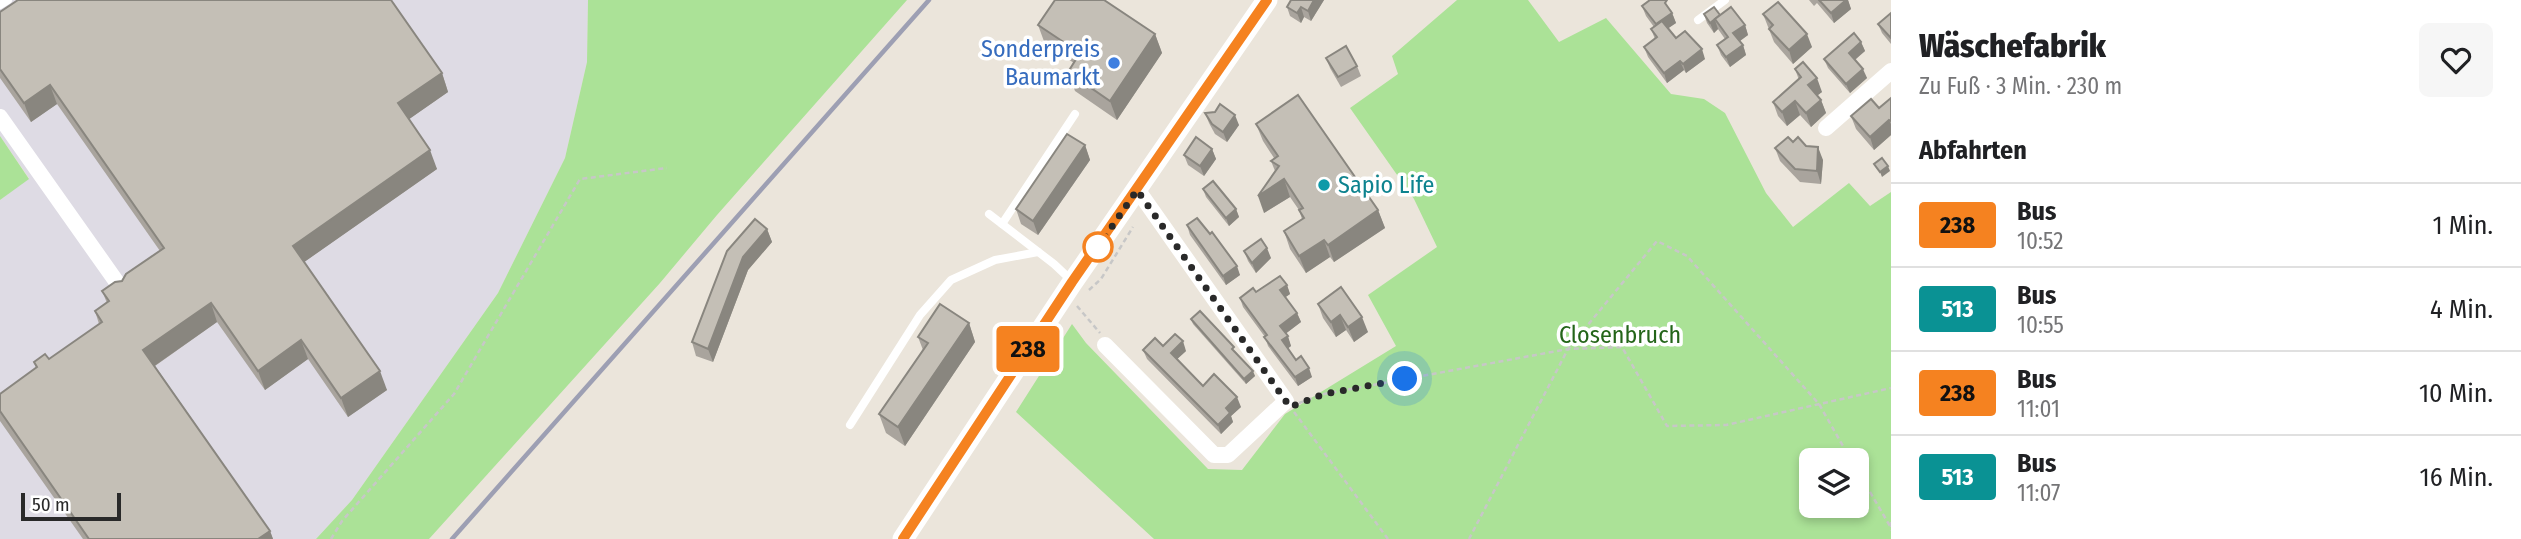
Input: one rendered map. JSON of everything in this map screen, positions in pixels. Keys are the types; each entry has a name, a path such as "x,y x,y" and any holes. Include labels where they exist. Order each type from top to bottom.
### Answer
{"main road":[{"path":"903,539 1080,292 1137,190 1267,0"}],"street":[{"path":"1826,128 1891,71"},
{"path":"0,117 123,291"},
{"path":"1105,345 1214,455 1228,455 1286,401 1137,190"}],"lane":[{"path":"0,5 8,0"},
{"path":"1698,20 1725,0"},
{"path":"1002,225 1075,114"},
{"path":"989,214 1054,264 1080,292"},
{"path":"850,425 920,315 951,280 995,260 1038,252"}],"path":[{"path":"331,539 342,521 454,394 580,178 667,168"},
{"path":"1105,345 1104,338 1076,306 1080,292 1101,279 1134,224"},
{"path":"1469,539 1569,349 1657,241 1687,256 1819,404 1844,448"},
{"path":"1388,539 1290,407 1324,394 1569,349 1622,347 1667,426 1726,425 1891,388"},
{"path":"1869,490 1890,524 1891,531"}],"shaded area":[{"path":"0,0 588,0 587,62 565,158 498,293 352,500 316,539 0,539 0,200 29,178 0,136"}],"green space":[{"path":"588,0 907,0 660,283 429,539 316,539 352,500 498,293 565,158 587,62"},
{"name":"Closenbruch","path":"1457,0 1528,0 1559,42 1606,18 1671,94 1704,99 1725,113 1766,193 1793,227 1849,183 1870,206 1891,192 1891,539 1154,539 1016,412 1072,324 1086,343 1208,469 1242,470 1285,414 1396,346 1368,295 1437,247 1414,199 1350,108 1398,74 1392,56"},
{"path":"0,136 29,179 0,200"}],"building":[{"path":"18,0 391,0 442,73 398,103 430,150 293,246 380,371 341,398 301,340 258,371 211,303 143,350 270,531 258,539 89,539 0,411 0,394 37,367 34,362 45,354 49,359 102,322 95,311 109,301 102,291 115,282 122,281 126,274 164,248 50,85 24,103 0,69 0,12"},
{"name":"Sonderpreis Baumarkt","path":"1055,0 1104,0 1155,34 1110,101 1068,72 1080,53 1038,25"},
{"path":"1291,0 1314,0 1308,11 1301,7 1297,13 1287,7"},
{"path":"1650,0 1667,0 1665,3 1672,13 1656,24 1642,6"},
{"path":"1819,0 1846,0 1831,13"},
{"path":"1778,2 1807,34 1789,50 1769,29 1773,25 1763,14"},
{"path":"1714,7 1720,15 1710,23 1704,14"},
{"path":"1731,7 1745,25 1733,33 1743,45 1726,57 1717,45 1728,37 1715,19"},
{"path":"1891,13 1891,38 1878,24"},
{"path":"1662,21 1676,38 1685,31 1702,49 1683,64 1680,61 1664,73 1644,47 1657,37 1651,29"},
{"path":"1854,33 1861,42 1849,53 1863,69 1846,84 1824,59"},
{"path":"1346,46 1357,66 1338,77 1326,58"},
{"path":"1803,62 1817,78 1808,85 1821,100 1806,113 1795,101 1782,112 1773,102 1801,77 1795,69"},
{"name":"Sapio Life","path":"1298,95 1378,210 1328,245 1324,240 1299,256 1284,231 1304,218 1299,210 1303,208 1284,179 1258,196 1279,166 1271,161 1278,156 1256,124"},
{"path":"1891,98 1891,121 1870,137 1851,116 1871,99 1879,108"},
{"path":"1220,104 1235,115 1223,132 1212,124 1205,113 1215,112"},
{"path":"1067,134 1085,145 1033,221 1016,209"},
{"path":"1196,137 1212,149 1200,166 1184,155"},
{"path":"1788,137 1793,142 1798,137 1806,146 1818,147 1817,171 1795,169 1775,148"},
{"path":"1882,158 1888,166 1880,172 1874,164"},
{"path":"1213,181 1236,209 1226,218 1203,189"},
{"path":"1197,218 1210,234 1212,232 1237,266 1223,276 1187,225"},
{"path":"755,219 767,229 743,257 708,349 692,342 727,251"},
{"path":"1261,239 1267,248 1252,263 1244,251"},
{"path":"1280,276 1287,285 1280,290 1297,313 1280,326 1288,336 1282,340 1296,360 1301,356 1309,368 1295,377 1264,337 1267,335 1240,298 1253,288 1256,292"},
{"path":"1341,287 1362,317 1348,327 1340,315 1331,322 1318,304"},
{"path":"940,304 969,323 898,427 879,414 928,343 918,337"},
{"path":"1200,311 1253,371 1244,379 1191,319"},
{"path":"1175,334 1183,341 1171,353 1203,386 1214,374 1237,397 1226,408 1230,413 1218,425 1143,350 1155,338 1163,346"}],"railway":[{"path":"452,539 929,0"}],"bus line":[{"name":"238","path":"903,539 1072,282 1267,0"}],"place":[{"name":"Sonderpreis Baumarkt","path":"1114,63"},
{"name":"Sapio Life","path":"1324,185"}],"route":[{"path":"1098,247 1137,190 1290,407 1324,394 1405,379"}]}
